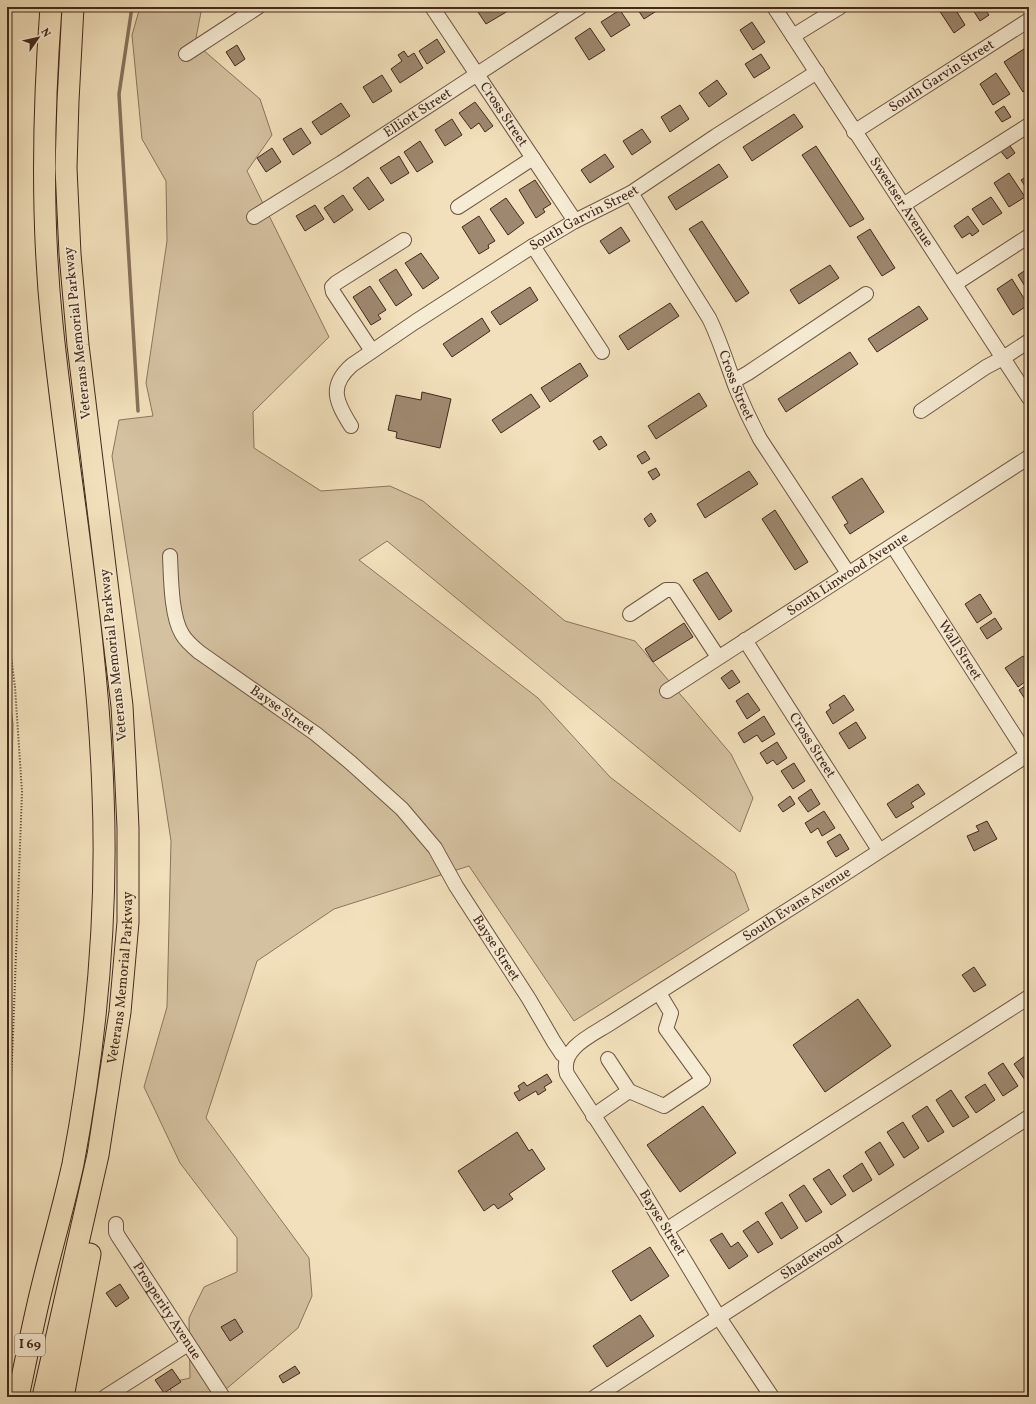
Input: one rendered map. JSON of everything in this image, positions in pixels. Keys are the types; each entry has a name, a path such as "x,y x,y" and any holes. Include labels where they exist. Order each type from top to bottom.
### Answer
{"highway":[{"name":"Veterans Memorial Parkway","path":"18,1397 41,1292 72,1168 90,1055 99,973 103,907 104,838 101,745 94,654 52,323 47,256 44,187 44,109 51,7"},
{"name":"Veterans Memorial Parkway","path":"43,1397 98,1155 120,1012 128,922 128,828 122,706 78,345 70,254 66,168 73,7"},
{"path":"63,1397 92,1242 118,1084 123,1042 120,1012"}],"street":[{"path":"186,54 258,7"},
{"name":"Cross Street","path":"432,7 575,220"},
{"name":"Elliott Street","path":"254,217 341,163 580,7"},
{"name":"Sweetser Avenue","path":"774,7 854,132 1029,398"},
{"path":"793,36 840,7"},
{"name":"South Garvin Street","path":"854,132 1029,20"},
{"name":"South Garvin Street","path":"351,426 340,408 337,389 338,383 352,365 533,246 575,220 631,193 716,136 817,72"},
{"path":"903,205 1029,125"},
{"path":"458,207 533,158"},
{"name":"Cross Street","path":"631,193 709,318 716,332 749,418 760,439 848,574"},
{"path":"955,284 1029,236"},
{"path":"372,352 333,292 332,287 404,240"},
{"path":"533,246 602,352"},
{"path":"734,381 866,294"},
{"path":"921,411 986,367 1029,341"},
{"name":"South Linwood Avenue","path":"667,691 1029,457"},
{"name":"Wall Street","path":"892,546 1028,755"},
{"name":"Bayse Street","path":"170,556 177,624 187,641 200,652 316,734 351,763 406,814 435,848 456,886 529,999 558,1048 567,1058 567,1074 666,1230 718,1316 772,1397"},
{"path":"630,614 666,590 674,590 718,657"},
{"name":"Cross Street","path":"745,640 879,850"},
{"name":"South Evans Avenue","path":"567,1058 576,1046 1028,755"},
{"path":"608,1059 630,1091 664,1106 702,1080 666,1028 671,1013 658,993"},
{"path":"666,1230 1029,997"},
{"path":"593,1116 630,1091"},
{"name":"Shadewood","path":"595,1397 718,1316 1029,1117"},
{"name":"Prosperity Avenue","path":"116,1224 116,1232 118,1236 223,1397"},
{"path":"105,1397 188,1344"}],"path":[{"path":"7,624 15,687 22,792 12,1060 10,1100 7,1114"}],"shaded area":[{"path":"140,7 202,7 195,43 260,99 272,135 247,171 329,337 253,412 254,448 321,491 390,486 423,501 565,621 635,641 731,754 753,798 740,832 387,541 359,560 538,698 610,777 735,873 749,910 574,1021 469,866 334,909 257,961 206,1118 309,1258 312,1296 298,1328 225,1390 225,1397 173,1397 168,1383 190,1378 189,1318 204,1287 237,1272 237,1238 180,1163 144,1087 167,1007 171,841 112,456 119,420 153,416 146,383 167,241 166,181 142,139 132,35"},
{"path":"7,680 13,724 7,1061"}],"building":[{"path":"486,7 506,7 508,11 486,24 478,12"},
{"path":"636,7 656,7 658,10 644,19"},
{"path":"937,7 954,7 965,25 954,33"},
{"path":"971,7 983,7 989,15 980,21"},
{"path":"620,10 630,25 611,37 601,22"},
{"path":"752,22 765,42 753,50 740,30"},
{"path":"590,28 605,50 589,60 575,38"},
{"path":"437,39 445,52 427,64 419,51"},
{"path":"237,45 245,59 235,66 226,52"},
{"path":"1027,47 1029,50 1029,88 1023,92 1004,62"},
{"path":"404,51 408,57 414,53 423,68 400,83 391,69 402,61 398,55"},
{"path":"761,54 770,68 754,78 745,64"},
{"path":"996,73 1010,94 993,105 980,84"},
{"path":"382,75 392,91 373,103 363,87"},
{"path":"717,80 727,94 709,107 699,93"},
{"path":"475,102 493,126 485,132 479,123 471,129 459,113"},
{"path":"341,103 350,116 321,135 312,122"},
{"path":"680,105 689,119 670,132 661,117"},
{"path":"1004,106 1011,117 1002,122 995,112"},
{"path":"794,114 803,127 752,161 743,147"},
{"path":"452,119 462,135 445,146 435,130"},
{"path":"301,128 311,143 293,155 283,139"},
{"path":"642,129 651,142 632,155 623,141"},
{"path":"420,141 433,162 417,172 404,152"},
{"path":"1008,143 1015,153 1007,159 999,149"},
{"path":"816,146 864,219 850,227 802,155"},
{"path":"272,148 281,162 266,172 257,158"},
{"path":"605,154 614,167 590,183 581,170"},
{"path":"399,156 409,173 391,184 380,168"},
{"path":"719,164 728,177 676,210 668,197"},
{"path":"1009,173 1025,197 1009,207 994,183"},
{"path":"1029,175 1029,192 1021,180"},
{"path":"368,177 384,200 369,210 353,188"},
{"path":"535,180 551,204 543,209 545,212 536,218 519,190"},
{"path":"343,195 353,210 334,223 324,208"},
{"path":"991,197 1002,213 983,225 972,209"},
{"path":"506,198 524,223 508,235 490,209"},
{"path":"315,205 324,219 305,231 296,216"},
{"path":"479,216 495,241 488,245 489,248 479,254 462,227"},
{"path":"968,216 979,231 972,236 970,233 962,238 954,226"},
{"path":"702,221 749,293 736,302 689,229"},
{"path":"621,227 630,241 609,254 600,241"},
{"path":"870,229 895,268 882,276 857,237"},
{"path":"421,253 439,278 423,289 405,263"},
{"path":"830,265 839,278 799,304 790,290"},
{"path":"1029,268 1029,293 1018,275"},
{"path":"396,269 412,295 396,306 379,280"},
{"path":"1012,279 1028,305 1013,315 997,289"},
{"path":"370,286 386,310 378,315 381,319 371,325 353,297"},
{"path":"530,287 538,300 500,325 491,312"},
{"path":"670,303 679,316 628,350 619,336"},
{"path":"919,306 928,319 877,352 868,339"},
{"path":"482,318 490,331 452,357 443,344"},
{"path":"850,352 858,364 786,412 778,399"},
{"path":"580,363 588,376 550,402 541,388"},
{"path":"422,392 451,399 440,448 396,438 397,432 388,430 396,395 421,400"},
{"path":"699,393 707,406 656,439 648,426"},
{"path":"531,394 540,407 501,433 492,420"},
{"path":"601,436 607,445 599,450 593,441"},
{"path":"645,451 650,459 642,464 637,456"},
{"path":"656,468 660,475 653,480 648,472"},
{"path":"749,471 758,484 705,518 697,504"},
{"path":"862,478 884,512 850,534 844,525 848,523 832,497"},
{"path":"775,510 808,562 795,570 762,519"},
{"path":"651,513 656,521 649,527 644,519"},
{"path":"707,572 732,611 719,620 693,580"},
{"path":"980,594 992,613 977,623 965,604"},
{"path":"995,618 1002,629 987,639 980,628"},
{"path":"684,623 693,637 653,662 645,649"},
{"path":"1023,656 1029,664 1029,679 1018,687 1005,668"},
{"path":"732,670 740,682 729,689 721,678"},
{"path":"1029,683 1029,705 1019,690"},
{"path":"748,693 760,710 747,719 736,701"},
{"path":"844,695 854,710 833,724 826,712 831,708 829,705"},
{"path":"764,716 775,734 762,742 757,735 744,743 738,733"},
{"path":"856,722 866,738 849,749 839,733"},
{"path":"777,742 787,758 777,765 773,760 767,764 760,753"},
{"path":"794,763 805,781 793,789 781,771"},
{"path":"918,784 925,794 911,803 914,807 896,818 887,804"},
{"path":"811,789 820,804 808,812 798,798"},
{"path":"790,796 795,804 783,812 778,805"},
{"path":"824,811 835,828 822,836 818,828 811,833 805,823"},
{"path":"987,821 997,839 974,851 967,836 979,831 976,826"},
{"path":"840,834 849,849 836,857 827,842"},
{"path":"974,967 986,985 974,992 962,975"},
{"path":"858,999 891,1046 825,1092 793,1045"},
{"path":"1029,1053 1029,1077 1025,1080 1014,1064"},
{"path":"1003,1063 1018,1086 1003,1096 988,1073"},
{"path":"547,1074 552,1082 544,1087 546,1090 538,1095 536,1091 519,1101 514,1093 520,1090 518,1086 524,1082 527,1086"},
{"path":"985,1084 995,1100 976,1113 965,1097"},
{"path":"951,1090 969,1117 953,1127 936,1100"},
{"path":"703,1106 736,1153 680,1192 647,1145"},
{"path":"927,1106 944,1132 928,1142 912,1116"},
{"path":"903,1122 919,1148 904,1158 887,1132"},
{"path":"517,1132 529,1151 532,1149 545,1169 509,1194 513,1199 498,1209 494,1204 484,1211 458,1171"},
{"path":"880,1142 894,1165 879,1175 865,1152"},
{"path":"862,1163 872,1180 853,1192 843,1176"},
{"path":"829,1169 846,1195 831,1205 813,1179"},
{"path":"804,1185 822,1212 806,1222 789,1195"},
{"path":"782,1202 798,1228 781,1239 765,1213"},
{"path":"758,1221 773,1244 758,1253 743,1231"},
{"path":"722,1233 731,1247 738,1242 748,1256 729,1269 710,1240"},
{"path":"650,1247 669,1276 631,1301 612,1271"},
{"path":"120,1284 129,1298 116,1307 106,1293"},
{"path":"640,1315 654,1336 607,1367 593,1346"},
{"path":"235,1319 243,1332 230,1341 221,1327"},
{"path":"295,1366 300,1373 283,1383 279,1376"},
{"path":"172,1369 181,1382 164,1393 155,1380"}],"waterway":[{"path":"132,7 119,94 138,411"}]}
